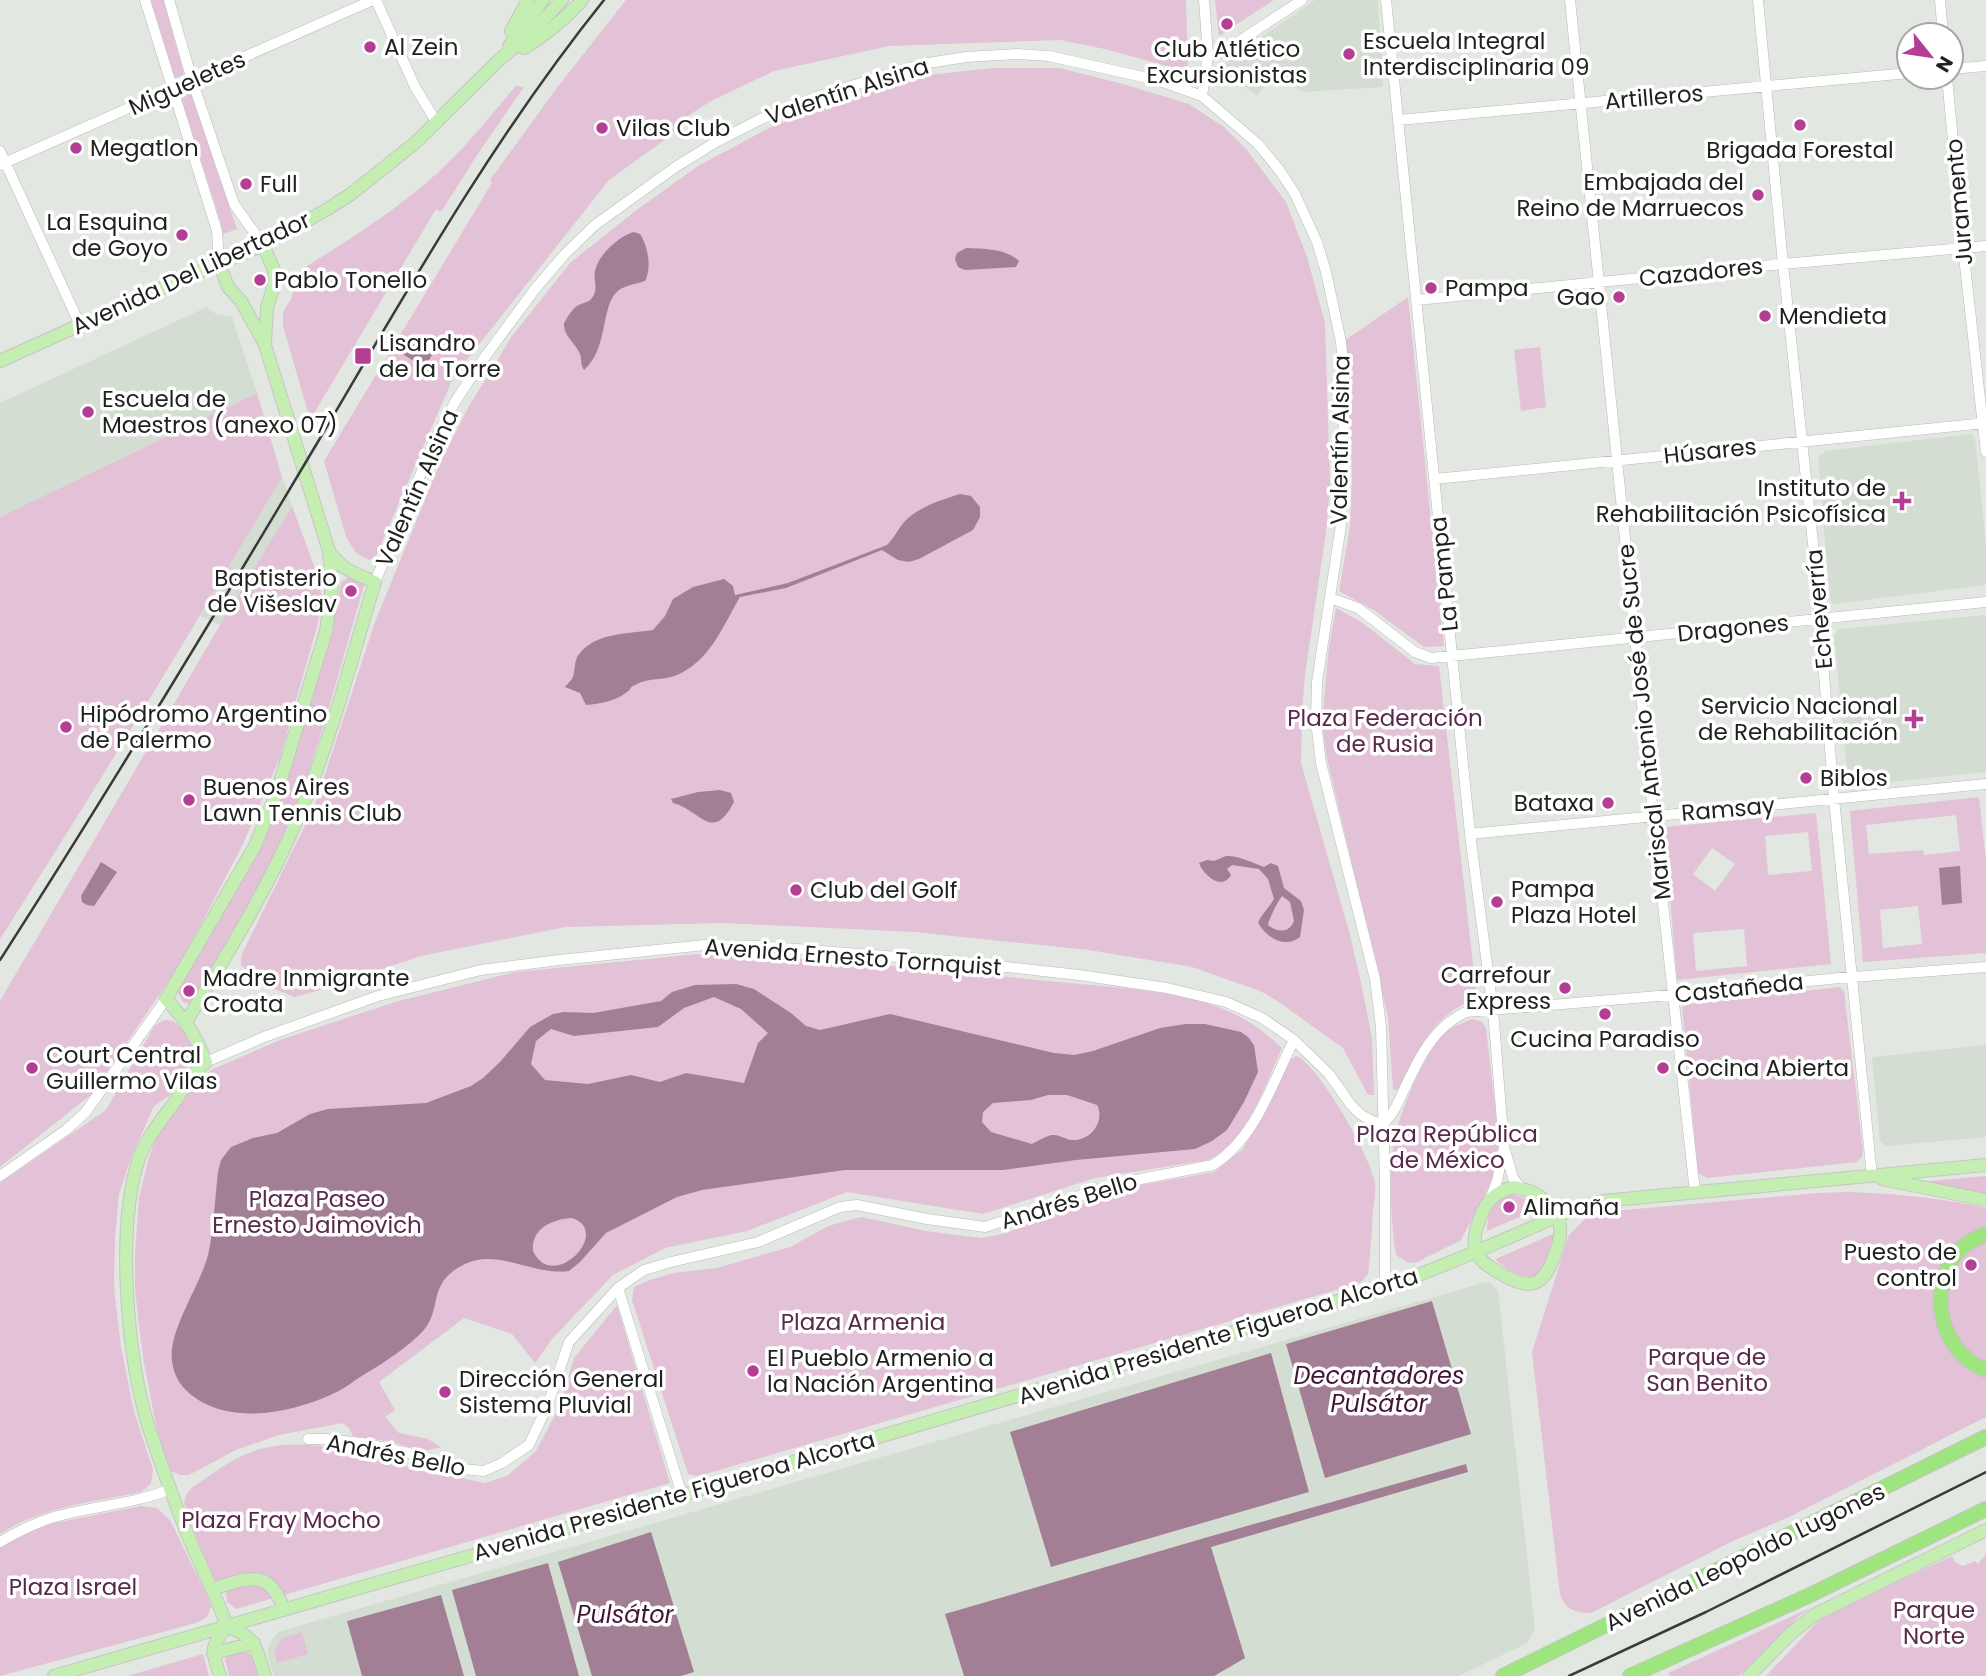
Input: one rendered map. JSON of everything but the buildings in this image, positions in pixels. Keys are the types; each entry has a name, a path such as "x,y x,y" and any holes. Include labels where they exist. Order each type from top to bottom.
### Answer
{"highway":[{"path":"1986,1234 1968,1243 1955,1255 1945,1271 1940,1307 1943,1324 1956,1348 1972,1363 1986,1370"},
{"name":"Avenida Leopoldo Lugones","path":"1503,1676 1986,1437"},
{"path":"1630,1676 1810,1595 1986,1508"}],"main road":[{"name":"Avenida Del Libertador","path":"499,61 508,36 528,0"},
{"name":"Avenida Del Libertador","path":"499,61 543,0"},
{"name":"Avenida Del Libertador","path":"0,361 282,236 351,194 393,162 438,122 499,61 533,32 562,0"},
{"name":"Avenida Del Libertador","path":"499,61 542,37 582,0"},
{"path":"263,245 274,270 275,281 265,322 265,345"},
{"path":"219,263 228,287 241,301 265,345 329,551 332,586 319,656 295,740 273,802 255,846 166,999 187,1022 206,1062 191,1077 150,1136 140,1157 131,1195 127,1283 136,1375 149,1426 185,1529 227,1626 246,1634 254,1643 265,1676"},
{"path":"241,301 258,302 271,295"},
{"path":"329,551 338,564 374,582"},
{"path":"332,586 341,575 354,573"},
{"name":"Valentín Alsina","path":"187,1022 284,849 300,812 329,729 374,582"},
{"name":"Avenida Presidente Figueroa Alcorta","path":"54,1676 682,1495 1385,1287 1428,1273 1587,1204 1986,1165"},
{"path":"1872,1176 1914,1187 1986,1200"},
{"path":"1521,1188 1554,1208 1561,1231 1550,1269 1539,1280 1524,1284 1517,1283 1485,1263 1476,1252 1475,1237 1490,1200 1505,1189 1521,1188"},
{"path":"1749,1676 1790,1634 1820,1611 1986,1530"},
{"path":"212,1589 244,1579 266,1581 280,1597 284,1610"},
{"path":"220,1676 213,1653 215,1642 227,1626"},
{"path":"213,1653 254,1643"}],"street":[{"path":"145,0 218,231 219,263"},
{"path":"169,0 192,80 234,204 263,245"},
{"path":"375,0 415,87 438,122"},
{"name":"Migueletes","path":"3,164 375,0"},
{"path":"1202,96 1208,55 1204,0"},
{"path":"1208,55 1223,52 1302,0"},
{"name":"La Pampa","path":"1386,0 1470,834 1493,1010 1504,1147 1513,1178 1521,1188"},
{"name":"Mariscal Antonio José de Sucre","path":"1570,0 1672,995 1695,1192"},
{"name":"Echeverría","path":"1758,0 1803,441 1834,799 1872,1176"},
{"path":"1940,0 1942,21"},
{"name":"Valentín Alsina","path":"374,582 435,440 455,402 535,289 595,225 656,180 716,142 761,119 816,97 922,64 966,57 1017,54 1049,56 1157,80 1202,96 1258,144 1280,171 1306,216 1326,272 1341,342 1345,385 1341,525 1317,682 1316,721 1321,763 1375,979 1381,1027 1385,1287"},
{"path":"1965,68 1986,66"},
{"name":"Artilleros","path":"1399,120 1895,74"},
{"name":"Juramento","path":"1948,91 1986,452"},
{"path":"0,151 3,164 80,325"},
{"name":"Cazadores","path":"1417,300 1986,246"},
{"name":"Húsares","path":"1435,478 1984,423"},
{"name":"Dragones","path":"1331,598 1358,608 1415,652 1431,658 1986,602"},
{"name":"Ramsay","path":"1470,834 1986,784"},
{"name":"Avenida Ernesto Tornquist","path":"206,1062 264,1037 365,1000 481,971 705,945 759,946 961,962 1079,975 1200,995 1262,1018 1294,1040 1329,1074 1360,1114 1383,1124"},
{"name":"Castañeda","path":"1383,1124 1394,1110 1427,1046 1442,1028 1466,1012 1986,967"},
{"path":"0,1176 57,1137 85,1113 166,999"},
{"name":"Andrés Bello","path":"308,1439 362,1443 422,1456 461,1469 484,1471 529,1445 548,1404 569,1342 618,1288 644,1270 758,1242 840,1208 857,1205 985,1227 1115,1184 1213,1165 1227,1156 1247,1133 1294,1040"},
{"name":"La Pampa","path":"1490,1200 1504,1147"},
{"path":"618,1288 682,1495"},
{"path":"0,1542 20,1530 55,1517 152,1496 171,1489"}],"shaded area":[{"path":"1315,0 1378,0 1383,87 1303,92 1276,72 1257,96 1222,69 1232,57"},
{"path":"207,307 216,314 232,317 257,393 0,517 0,403"},
{"name":"Instituto de Rehabilitación Psicofísica","path":"1971,434 1975,438 1986,545 1986,583 1834,604 1830,600 1818,457 1824,451"},
{"path":"282,477 292,506 220,625 200,616"},
{"name":"Servicio Nacional de Rehabilitación","path":"1986,615 1986,772 1852,786 1848,779 1834,635 1839,629"},
{"path":"1986,1045 1986,1137 1886,1146 1880,1141 1872,1057"},
{"path":"1486,1282 1498,1290 1535,1629 1527,1643 1459,1676 274,1676 267,1652 278,1632"}],"green space":[{"path":"151,0 164,0 184,75 174,78"},
{"name":"Vilas Club","path":"626,0 1186,0 1188,72 1105,49 1060,40 889,46 774,71 711,101 686,117 668,139 609,180 454,376 376,556 369,560 356,553 346,537 324,461 492,183 490,180 556,89"},
{"name":"Club Atlético Excursionistas","path":"1215,0 1274,0 1219,36"},
{"path":"994,68 1059,68 1189,104 1224,127 1246,149 1286,202 1307,257 1325,323 1330,486 1305,675 1301,763 1360,978 1372,1038 1374,1095 1368,1095 1343,1048 1260,991 1192,967 1089,950 914,932 723,923 565,927 421,956 295,997 261,984 241,965 241,956 315,805 375,622 440,463 469,406 512,336 571,262 698,166 771,127 928,75"},
{"path":"516,86 524,87 441,212 436,209 313,415 309,416 283,326 283,312 291,299 299,271 359,233 417,191 460,151"},
{"path":"190,91 237,229 223,234 180,94"},
{"path":"1408,297 1444,646 1424,647 1375,611 1339,591 1350,527 1352,480 1349,390 1344,341"},
{"path":"1540,347 1546,407 1521,411 1514,350"},
{"name":"Hipódromo Argentino de Palermo","path":"257,393 282,477 143,709 0,939 0,517"},
{"name":"Buenos Aires Lawn Tennis Club","path":"292,506 317,574 322,597 318,623 280,757 243,844 180,964 92,1094 0,1167 0,1001"},
{"path":"347,578 356,578 362,581 364,586 325,721 298,801 264,876 197,997 189,1004 183,1002 177,991 254,856 332,632 341,582"},
{"name":"Plaza Federación de Rusia","path":"1336,608 1363,623 1415,664 1439,666 1477,999 1462,1005 1438,1024 1420,1048 1398,1090 1393,1089 1388,1017 1327,758 1322,723 1329,647"},
{"path":"1979,797 1986,862 1986,953 1863,962 1850,811","holes":["1956,815 1960,851 1924,855 1923,850 1869,854 1866,825","1918,906 1922,944 1883,948 1880,910"]},
{"path":"1816,813 1831,964 1677,980 1664,827","holes":["1808,832 1812,871 1768,875 1765,836","1712,848 1735,864 1715,891 1693,874","1744,929 1747,966 1696,971 1693,933"]},
{"name":"Plaza Paseo Ernesto Jaimovich","path":"719,952 1162,993 1200,1001 1233,1013 1254,1025 1282,1048 1244,1127 1221,1152 1208,1160 1095,1178 983,1214 847,1192 747,1231 665,1248 613,1275 552,1339 535,1363 512,1334 464,1318 379,1382 395,1410 385,1417 399,1433 428,1439 441,1447 425,1451 353,1436 349,1428 342,1423 279,1435 236,1450 189,1475 171,1471 155,1420 139,1327 135,1253 139,1198 155,1141 185,1096 211,1070 280,1040 395,1002 515,972"},
{"path":"1840,987 1844,991 1862,1157 1857,1162 1707,1178 1698,1173 1682,1005"},
{"name":"Plaza República de México","path":"1472,1019 1482,1022 1486,1028 1500,1149 1497,1171 1461,1240 1415,1263 1407,1262 1396,1255 1393,1230 1391,1172 1395,1135 1412,1087 1436,1043 1450,1029"},
{"path":"165,1020 173,1021 185,1032 193,1047 191,1063 169,1096 154,1106 131,1158 119,1194 115,1237 114,1288 121,1346 133,1408 153,1470 151,1484 141,1492 50,1511 0,1534 0,1183 106,1110 155,1025"},
{"name":"Plaza Armenia","path":"1296,1056 1317,1075 1329,1092 1372,1171 1375,1190 1370,1258 1368,1274 1360,1283 702,1475 688,1474 632,1300 634,1287 673,1273 717,1268 790,1247 828,1226 861,1217 926,1231 981,1238 1008,1233 1035,1219 1131,1187 1214,1172 1242,1150 1263,1117 1287,1062"},
{"path":"1986,1176 1986,1195 1920,1182"},
{"name":"Parque de San Benito","path":"1847,1192 1917,1197 1986,1208 1986,1229 1960,1243 1937,1317 1986,1375 1986,1417 1591,1613 1572,1610 1560,1594 1532,1352 1569,1235 1586,1218 1613,1211"},
{"path":"1512,1194 1535,1202 1540,1208 1487,1231 1492,1208"},
{"path":"1553,1234 1544,1266 1536,1275 1518,1275 1496,1259"},
{"path":"1986,1240 1986,1365 1960,1344 1946,1312 1948,1279 1967,1252"},
{"name":"Plaza Fray Mocho","path":"617,1305 670,1483 236,1609 227,1602 226,1591 214,1581 184,1503 187,1493 193,1487 244,1455 289,1445 339,1449 434,1475 447,1473 485,1483 507,1476 536,1451 560,1406 574,1358"},
{"name":"Plaza Israel","path":"141,1506 157,1508 170,1520 208,1598 211,1607 207,1617 196,1623 0,1676 0,1548 22,1535 54,1523"},
{"name":"Parque Norte","path":"1986,1554 1986,1676 1766,1676 1822,1617 1952,1556 1955,1562 1963,1566 1975,1561 1978,1564"},
{"path":"1810,1608 1739,1676 1671,1676 1668,1673"},
{"path":"302,1632 308,1654 277,1663 274,1652 282,1638"},
{"path":"245,1652 254,1659 259,1676 229,1676 225,1659 229,1655"},
{"path":"203,1654 209,1676 127,1676"}],"water":[{"path":"634,232 640,234 645,245 649,264 647,276 645,281 622,288 613,297 597,351 584,370 580,354 565,332 564,323 575,307 594,295 595,271 605,253 622,238"},
{"path":"966,248 1001,251 1019,261 1016,267 965,270 958,267 955,259 957,253"},
{"path":"402,337 432,355 423,370 419,364 394,349"},
{"path":"960,494 971,496 980,507 980,517 973,530 919,559 909,562 898,560 882,550 786,588 740,597 714,642 698,661 677,675 640,683 613,700 586,705 580,693 565,687 573,676 578,656 587,646 614,635 653,630 665,616 673,599 693,587 724,579 733,586 735,595 788,583 887,545 904,522 916,512"},
{"path":"720,790 731,793 734,802 719,821 712,823 673,803 671,799 698,792"},
{"path":"1230,856 1264,867 1271,863 1278,866 1284,888 1301,901 1304,910 1300,937 1282,942 1271,937 1258,923 1274,899 1268,879 1259,869 1232,865 1227,869 1231,875 1227,880 1218,882 1205,873 1199,863","holes":["1282,896 1290,902 1294,921 1292,925 1286,930 1268,925"]},
{"path":"101,862 117,872 94,906 87,905 82,902 81,896"},
{"path":"1960,866 1962,903 1942,905 1939,868"},
{"path":"736,984 754,989 806,1026 820,1030 890,1014 1054,1053 1074,1055 1160,1028 1205,1024 1241,1032 1248,1037 1254,1045 1258,1072 1227,1130 1195,1149 1003,1170 845,1170 702,1190 677,1197 606,1233 569,1271 543,1270 490,1259 465,1264 444,1280 431,1317 418,1336 348,1386 315,1401 266,1413 232,1412 202,1402 182,1385 173,1368 172,1348 180,1321 209,1251 218,1172 221,1160 231,1147 253,1138 277,1133 310,1114 328,1109 426,1103 471,1086 483,1078 530,1027 553,1014 593,1013 661,1001 672,992 695,985","holes":["714,997 741,1009 768,1033 758,1043 744,1083 686,1073 660,1082 631,1075 588,1084 545,1080 531,1064 536,1041 551,1029 574,1036 658,1027 684,1008","1048,1095 1067,1095 1097,1105 1098,1123 1091,1133 1080,1139 1071,1140 1052,1135 1032,1144 991,1132 982,1122 983,1112 993,1103 1031,1100","572,1218 583,1225 586,1235 583,1245 575,1256 565,1263 553,1266 542,1262 533,1251 536,1236 545,1226"]},
{"name":"Decantadores Pulsátor","path":"1432,1301 1471,1434 1325,1478 1286,1344"},
{"path":"1271,1353 1309,1492 1051,1567 1010,1432"},
{"path":"1466,1464 1468,1472 1211,1547 1245,1658 1214,1676 964,1676 945,1614"},
{"name":"Pulsátor","path":"651,1532 694,1672 681,1676 592,1676 558,1562"},
{"path":"548,1563 579,1676 476,1676 452,1590"},
{"path":"441,1595 464,1676 362,1676 347,1621"}],"railway":[{"path":"0,960 162,702 454,215 526,105 604,0"},
{"path":"1569,1676 1706,1612 1986,1472"}],"place":[{"name":"Club Atlético Excursionistas","path":"1227,24"},
{"name":"Al Zein","path":"370,47"},
{"name":"Escuela Integral Interdisciplinaria 09","path":"1349,54"},
{"name":"Brigada Forestal","path":"1800,125"},
{"name":"Vilas Club","path":"602,128"},
{"name":"Megatlon","path":"76,148"},
{"name":"Full","path":"246,184"},
{"name":"Embajada del Reino de Marruecos","path":"1758,195"},
{"name":"La Esquina de Goyo","path":"182,235"},
{"name":"Pablo Tonello","path":"260,280"},
{"name":"Pampa","path":"1431,288"},
{"name":"Gao","path":"1619,297"},
{"name":"Mendieta","path":"1765,316"},
{"name":"Lisandro de la Torre","path":"363,356"},
{"name":"Escuela de Maestros (anexo 07)","path":"88,412"},
{"name":"Instituto de Rehabilitación Psicofísica","path":"1902,501"},
{"name":"Baptisterio de Višeslav","path":"351,591"},
{"name":"Servicio Nacional de Rehabilitación","path":"1914,719"},
{"name":"Hipódromo Argentino de Palermo","path":"66,727"},
{"name":"Biblos","path":"1806,778"},
{"name":"Buenos Aires Lawn Tennis Club","path":"189,800"},
{"name":"Bataxa","path":"1608,803"},
{"name":"Club del Golf","path":"796,890"},
{"name":"Pampa Plaza Hotel","path":"1497,902"},
{"name":"Carrefour Express","path":"1565,988"},
{"name":"Madre Inmigrante Croata","path":"189,991"},
{"name":"Cucina Paradiso","path":"1605,1014"},
{"name":"Court Central Guillermo Vilas","path":"32,1068"},
{"name":"Cocina Abierta","path":"1663,1068"},
{"name":"Alimaña","path":"1509,1207"},
{"name":"Puesto de control","path":"1971,1265"},
{"name":"El Pueblo Armenio a la Nación Argentina","path":"753,1371"},
{"name":"Dirección General Sistema Pluvial","path":"445,1392"}]}
